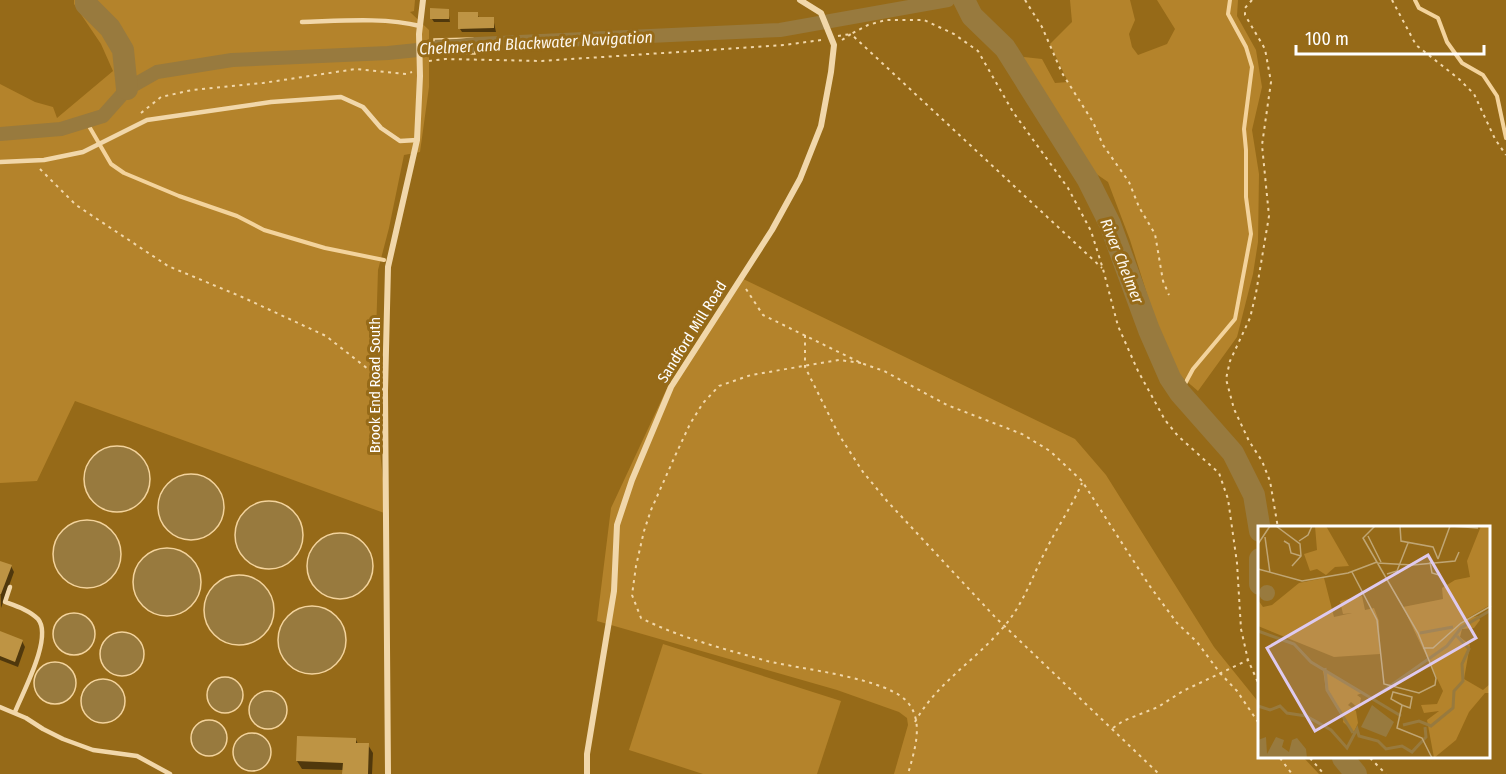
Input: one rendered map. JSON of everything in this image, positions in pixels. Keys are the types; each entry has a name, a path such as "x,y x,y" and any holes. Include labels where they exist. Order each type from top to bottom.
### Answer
{"street":[{"name":"Brook End Road South","path":"388,774 385,376 388,267 417,140 419,34 423,0"},
{"name":"Sandford Mill Road","path":"587,774 587,754 614,591 617,525 622,507 671,387 772,230 800,180 821,126 834,45 820,14 800,0"}],"lane":[{"path":"302,22 365,21 408,23 420,26"},
{"path":"0,162 32,160 83,152 147,120 271,102 341,97 363,107 381,128 400,141 417,140"},
{"path":"9,587 5,602 26,610 39,621 42,632 42,646 15,712"},
{"path":"0,707 15,712 63,739 93,750 137,756 170,774"}],"path":[{"path":"1025,0 1042,27 1062,73 1093,122 1103,145 1129,182 1139,207 1155,234 1163,282 1169,295"},
{"path":"1252,0 1245,8 1245,15 1265,49 1271,82 1262,145 1269,216 1250,318 1230,361 1226,379 1234,409 1266,471 1275,504 1278,526"},
{"path":"1392,0 1416,45 1474,94 1495,139 1506,155"},
{"path":"832,38 850,34 868,25 886,20 924,20 954,34 978,51 1012,112 1068,188 1091,231 1104,269 1118,326 1138,371 1165,420 1178,436 1219,473 1228,499 1237,563 1241,629 1248,660 1258,682"},
{"path":"850,34 1104,269"},
{"path":"138,115 160,97 192,90 263,83 356,69 406,74 420,63 445,59 543,61 784,45 824,40"},
{"path":"32,160 76,206 168,266 326,336 368,369 385,376"},
{"path":"740,278 763,315 861,363 884,371 947,405 1022,434 1050,451 1082,483 1149,585 1177,623 1197,642 1237,691 1258,722"},
{"path":"805,334 805,367 839,435 863,472 887,501 1004,626 1159,774"},
{"path":"861,363 839,360 751,375 719,386 702,403 651,510 636,566 632,595 641,618 661,628 764,660 867,682 889,690 907,701 914,712 917,734 908,774"},
{"path":"915,722 922,709 949,678 1004,626 1019,606 1050,541 1082,483"},
{"path":"1113,728 1248,660"},
{"path":"1281,759 1292,774"},
{"path":"1311,759 1324,774"},
{"path":"1371,759 1386,774"}],"shaded area":[{"path":"74,0 415,0 414,11 410,12 429,30 429,87 420,152 404,155 378,270 374,399 387,514 75,401 37,481 0,483 0,84 35,102 53,107 57,118 113,71 101,44 74,4"},
{"path":"1070,0 1130,0 1135,20 1129,34 1132,47 1138,55 1167,44 1175,29 1157,0 1238,0 1237,16 1256,50 1262,87 1252,130 1259,174 1258,242 1253,274 1237,337 1198,391 1170,367 1130,240 1108,182 1095,173 1075,147 1058,118 1022,69 1024,57 1042,59 1055,83 1068,82 1050,44 1072,22"},
{"path":"473,38 475,54 434,54 434,39"},
{"path":"739,277 1075,439 1106,475 1214,647 1258,702 1258,759 1305,759 1319,774 894,774 908,725 907,718 899,712 837,690 597,621 611,508 668,386"},
{"path":"110,446 124,446 136,451 145,460 150,479 148,492 141,503 124,512 110,512 98,507 89,498 84,486 84,472 89,460 98,451"},
{"path":"184,474 198,474 210,479 219,488 224,507 222,520 215,531 198,540 184,540 172,535 163,526 158,514 158,500 163,488 172,479"},
{"path":"276,501 288,507 297,516 303,528 301,548 293,559 276,569 262,569 245,559 237,548 235,528 245,511 256,503"},
{"path":"80,520 94,520 106,525 116,535 121,554 116,573 106,583 94,588 80,588 68,583 58,573 53,561 53,547 58,535 68,525"},
{"path":"340,533 353,535 368,548 373,566 371,579 358,594 340,599 327,597 312,584 307,566 309,553 322,538"},
{"path":"167,548 180,551 191,558 198,569 201,582 198,595 191,606 180,613 167,616 154,613 143,606 136,595 133,582 136,569 143,558 154,551"},
{"path":"239,575 252,578 264,585 271,597 274,610 271,623 264,635 252,642 239,645 226,642 214,635 207,623 204,610 207,597 214,585 226,578"},
{"path":"305,606 319,606 331,611 341,621 346,640 341,659 331,669 319,674 305,674 293,669 283,659 278,647 278,633 283,621 293,611"},
{"path":"74,613 82,614 89,619 94,626 94,642 89,649 82,654 74,655 66,654 59,649 54,642 53,634 54,626 59,619 66,614"},
{"path":"122,632 138,638 144,654 138,670 122,676 106,670 100,654 106,638"},
{"path":"663,644 841,701 817,774 703,774 629,750"},
{"path":"55,662 70,668 76,683 70,698 55,704 40,698 34,683 40,668"},
{"path":"225,677 238,682 243,695 238,708 225,713 212,708 207,695 212,682"},
{"path":"103,679 111,680 119,685 124,693 124,709 119,717 111,722 103,723 95,722 87,717 82,709 81,701 82,693 87,685 95,680"},
{"path":"268,691 282,696 287,710 282,724 268,729 254,724 249,710 254,696"},
{"path":"209,720 222,725 227,738 222,751 209,756 196,751 191,738 196,725"},
{"path":"252,733 259,734 265,739 270,745 270,759 265,765 259,770 252,771 245,770 239,765 234,759 233,752 234,745 239,739 245,734"}],"building":[{"path":"430,8 449,9 449,19 430,19"},
{"path":"458,12 478,12 478,17 494,17 494,28 458,29"},
{"path":"0,561 12,565 1,594 0,594"},
{"path":"0,631 23,640 15,662 0,656"},
{"path":"297,736 356,738 356,743 369,743 368,774 342,774 343,763 296,761"}],"waterway":[{"name":"River Chelmer","path":"86,0 86,4 110,28 123,50 127,89"},
{"name":"Chelmer and Blackwater Navigation","path":"0,134 61,129 103,116 127,89 157,72 232,60 388,53 477,44 780,30 948,0"},
{"name":"River Chelmer","path":"964,0 972,16 1005,48 1088,180 1110,224 1149,330 1170,378 1180,393 1233,453 1254,495 1259,526"},
{"path":"1180,393 1193,369 1235,319 1251,234 1246,197 1244,129 1252,67 1246,47 1228,14 1230,0"},
{"path":"1415,0 1419,8 1438,18 1447,42 1462,63 1483,75 1497,96 1506,138"},
{"path":"86,121 111,164 124,173 179,196 237,216 264,230 325,248 384,260"},
{"name":"River Chelmer","path":"1344,759 1356,774"}]}
